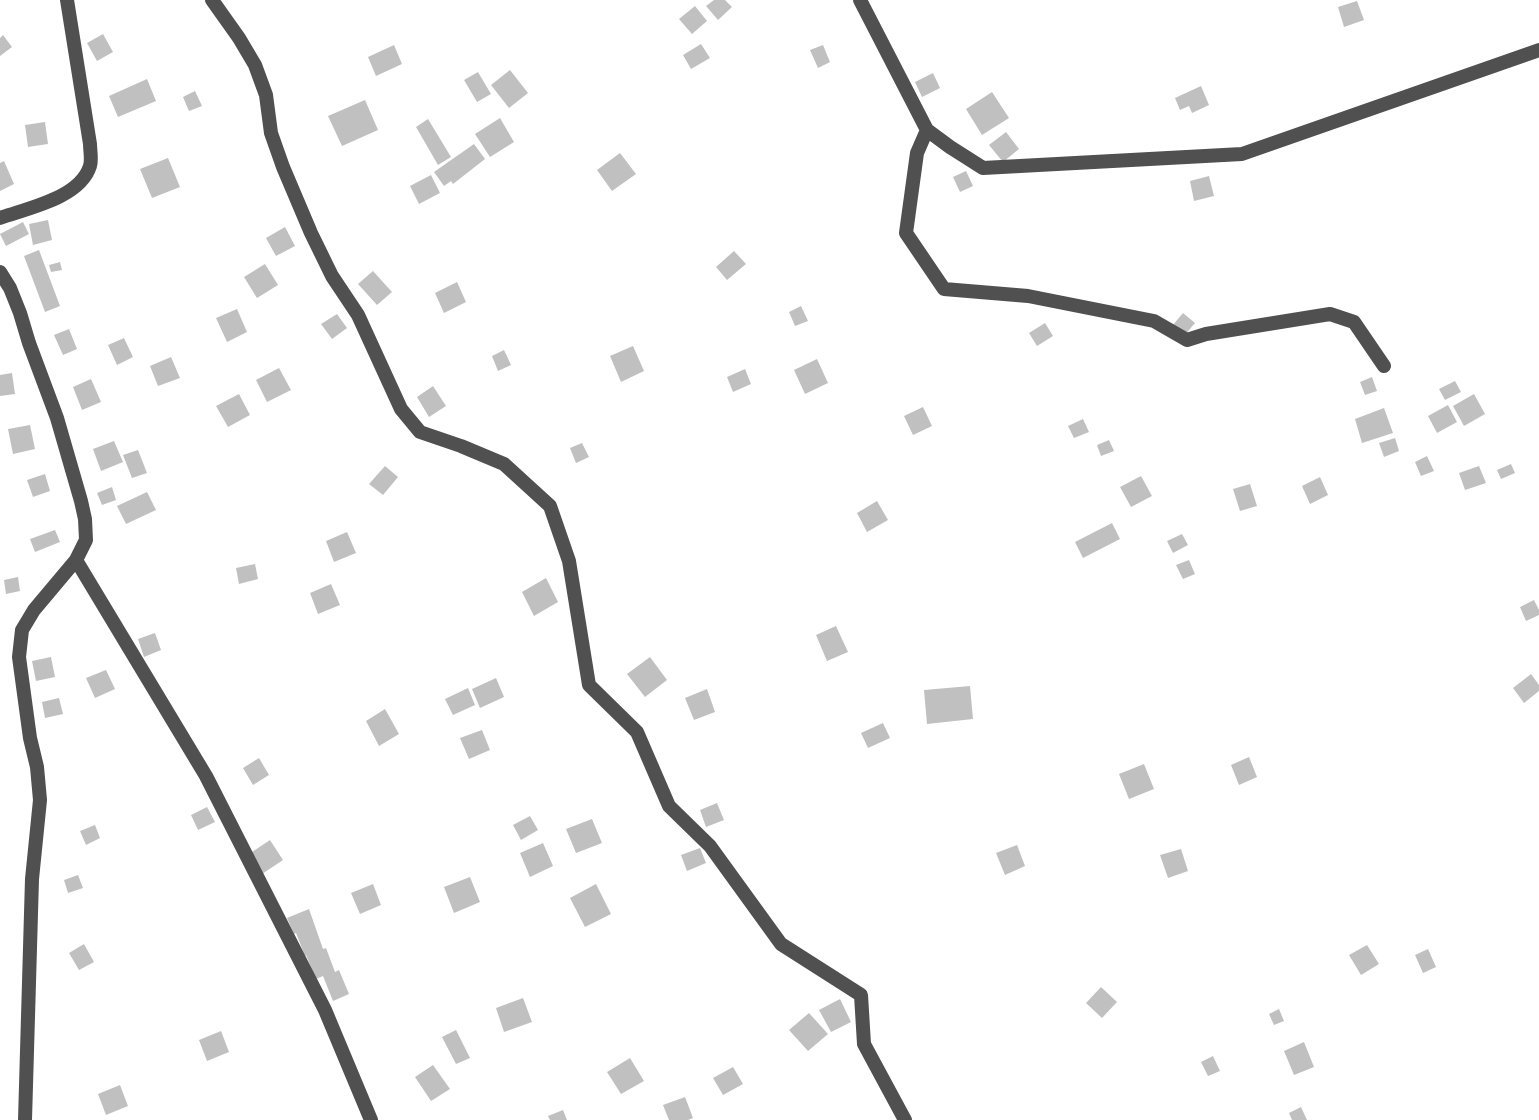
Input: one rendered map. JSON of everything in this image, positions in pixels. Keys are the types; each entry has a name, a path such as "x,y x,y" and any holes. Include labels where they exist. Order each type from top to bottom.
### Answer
{"street":[{"path":"0,218 62,196 80,182 90,165 90,144 67,0"},
{"path":"212,0 255,65 266,95 271,133 311,233 332,275 358,315 401,409 420,432 504,464 550,506 569,561 589,685 637,732 669,806 710,846 781,944 861,995 864,1044 905,1120"},
{"path":"860,0 926,130 983,168 1242,154 1539,50"},
{"path":"926,130 918,153 906,233 944,289 1028,296 1154,321 1187,340 1206,334 1330,314 1354,322 1384,366"},
{"path":"0,272 20,313 57,418 81,501 86,540 76,560 34,610 22,630 19,657 40,800 32,879 25,1120"},
{"path":"76,560 206,776 325,1010 371,1120"}],"building":[{"path":"714,0 725,0 732,7 718,20 706,6"},
{"path":"1357,1 1364,20 1344,27 1338,7"},
{"path":"695,6 707,21 692,34 679,19"},
{"path":"103,34 113,52 97,61 87,43"},
{"path":"3,35 12,47 0,56 0,38"},
{"path":"701,44 710,58 691,69 683,55"},
{"path":"394,45 402,64 376,76 368,57"},
{"path":"823,45 830,62 818,68 810,50"},
{"path":"510,70 528,93 509,108 491,85"},
{"path":"478,72 491,94 477,102 464,80"},
{"path":"933,73 940,88 922,97 915,82"},
{"path":"147,79 156,101 118,117 109,96"},
{"path":"1201,86 1209,105 1192,113 1189,106 1180,110 1175,98"},
{"path":"195,91 202,106 189,111 183,97"},
{"path":"992,92 1009,118 982,135 966,109"},
{"path":"365,100 378,130 342,146 328,116"},
{"path":"500,118 514,142 490,157 475,134"},
{"path":"428,119 451,157 438,165 416,127"},
{"path":"45,122 48,144 28,147 25,125"},
{"path":"1006,132 1019,149 1003,162 989,145"},
{"path":"474,144 485,159 453,184 451,181 444,186 434,172"},
{"path":"620,153 636,174 612,191 597,170"},
{"path":"168,158 180,187 152,198 140,169"},
{"path":"4,161 14,184 0,191 0,163"},
{"path":"966,171 973,186 960,192 953,177"},
{"path":"431,175 440,193 419,204 410,186"},
{"path":"1209,176 1214,196 1194,201 1190,181"},
{"path":"48,220 52,240 33,245 29,224"},
{"path":"23,222 29,234 6,246 0,234"},
{"path":"285,227 295,246 276,256 266,238"},
{"path":"39,250 60,306 45,312 24,256"},
{"path":"734,251 746,264 727,280 716,267"},
{"path":"60,262 62,270 51,272 49,265"},
{"path":"265,264 278,285 257,298 244,277"},
{"path":"373,271 392,292 377,305 358,284"},
{"path":"457,282 466,302 444,313 435,293"},
{"path":"801,306 808,321 795,326 789,312"},
{"path":"237,309 247,332 227,342 216,318"},
{"path":"1183,313 1195,323 1184,336 1172,326"},
{"path":"337,314 347,328 332,339 321,324"},
{"path":"1045,323 1053,336 1037,346 1029,333"},
{"path":"69,329 77,349 63,355 54,335"},
{"path":"124,338 133,357 117,365 108,345"},
{"path":"633,346 644,371 621,382 610,356"},
{"path":"504,350 511,365 498,371 492,356"},
{"path":"171,357 180,378 158,386 150,366"},
{"path":"817,359 828,383 805,394 794,370"},
{"path":"279,368 291,390 267,402 256,380"},
{"path":"745,369 751,384 733,392 727,377"},
{"path":"12,373 15,394 0,396 0,375"},
{"path":"1372,377 1377,391 1365,395 1360,382"},
{"path":"91,379 101,402 82,410 73,387"},
{"path":"1455,381 1461,392 1445,400 1439,389"},
{"path":"433,386 446,406 429,417 417,397"},
{"path":"239,394 250,415 228,427 216,406"},
{"path":"1474,394 1485,414 1464,426 1453,406"},
{"path":"1448,405 1457,422 1437,433 1428,416"},
{"path":"923,407 932,426 913,435 904,416"},
{"path":"1384,408 1393,433 1362,443 1355,419"},
{"path":"1083,419 1089,432 1074,438 1068,426"},
{"path":"30,425 35,449 13,454 8,429"},
{"path":"1395,438 1399,451 1384,457 1379,443"},
{"path":"1109,440 1114,451 1101,456 1097,445"},
{"path":"114,441 123,462 101,471 93,449"},
{"path":"582,443 589,457 576,463 570,448"},
{"path":"138,450 147,473 132,478 123,455"},
{"path":"1427,456 1434,471 1421,476 1415,462"},
{"path":"1511,464 1515,473 1501,479 1497,470"},
{"path":"385,466 398,477 383,495 369,484"},
{"path":"1479,466 1486,483 1465,490 1459,473"},
{"path":"45,474 50,491 33,497 27,480"},
{"path":"1141,476 1152,496 1131,507 1120,487"},
{"path":"1320,477 1328,495 1310,504 1302,486"},
{"path":"1250,484 1257,506 1240,511 1233,489"},
{"path":"112,487 116,500 102,505 97,493"},
{"path":"147,492 156,510 126,524 117,506"},
{"path":"877,501 888,520 867,532 857,513"},
{"path":"1112,523 1120,539 1083,558 1075,542"},
{"path":"55,530 60,542 35,552 30,539"},
{"path":"347,532 356,553 334,562 326,541"},
{"path":"1182,534 1188,545 1173,553 1167,541"},
{"path":"1189,560 1195,574 1183,579 1176,565"},
{"path":"255,564 258,579 239,584 236,568"},
{"path":"18,577 20,591 6,594 4,580"},
{"path":"546,578 558,602 534,616 522,592"},
{"path":"331,584 340,605 318,614 310,593"},
{"path":"1534,600 1539,615 1526,621 1520,607"},
{"path":"836,626 848,652 827,661 816,635"},
{"path":"155,633 161,650 144,657 138,639"},
{"path":"51,657 55,677 36,681 32,661"},
{"path":"650,657 667,680 645,697 627,674"},
{"path":"106,670 115,689 95,698 86,678"},
{"path":"1531,674 1539,685 1539,691 1524,703 1513,688"},
{"path":"496,678 504,697 480,708 472,689"},
{"path":"970,686 973,719 927,724 924,690"},
{"path":"468,688 475,705 453,715 445,699"},
{"path":"707,689 715,712 694,720 685,698"},
{"path":"59,698 63,714 45,718 42,702"},
{"path":"385,709 399,734 379,746 366,721"},
{"path":"883,723 890,738 868,748 861,733"},
{"path":"482,730 490,750 469,759 460,738"},
{"path":"1249,757 1257,777 1239,785 1231,765"},
{"path":"259,758 269,775 253,785 243,768"},
{"path":"1144,764 1154,789 1129,799 1119,774"},
{"path":"717,803 724,820 706,827 700,810"},
{"path":"207,807 215,822 198,830 191,815"},
{"path":"530,816 538,830 521,840 513,825"},
{"path":"592,819 602,843 576,853 566,829"},
{"path":"95,825 100,838 86,845 80,831"},
{"path":"270,840 283,860 262,874 249,854"},
{"path":"543,843 553,866 530,877 520,853"},
{"path":"1017,845 1025,866 1005,875 996,853"},
{"path":"700,848 706,863 687,871 681,855"},
{"path":"1181,849 1188,871 1168,878 1160,855"},
{"path":"78,875 83,888 68,893 64,880"},
{"path":"470,877 480,902 454,913 444,887"},
{"path":"373,884 381,905 360,914 351,893"},
{"path":"596,884 611,914 585,927 570,898"},
{"path":"309,909 323,949 326,948 335,972 339,970 349,994 333,1001 323,976 316,979 287,918"},
{"path":"84,944 94,962 79,970 69,953"},
{"path":"1367,945 1379,964 1361,975 1349,955"},
{"path":"1428,949 1436,967 1423,973 1415,955"},
{"path":"1101,987 1117,1002 1102,1018 1086,1003"},
{"path":"523,998 532,1022 504,1032 496,1008"},
{"path":"840,999 851,1022 831,1032 819,1010"},
{"path":"1279,1009 1284,1021 1274,1025 1269,1014"},
{"path":"809,1013 828,1034 808,1051 789,1030"},
{"path":"456,1030 470,1058 456,1064 442,1037"},
{"path":"221,1031 229,1052 207,1061 199,1040"},
{"path":"1304,1042 1314,1067 1294,1075 1284,1051"},
{"path":"1213,1056 1220,1071 1208,1076 1201,1062"},
{"path":"630,1058 644,1081 621,1094 607,1072"},
{"path":"433,1065 450,1089 431,1101 415,1077"},
{"path":"733,1067 743,1084 723,1095 713,1078"},
{"path":"120,1085 128,1106 106,1115 98,1094"},
{"path":"685,1097 693,1118 669,1120 663,1105"},
{"path":"1301,1107 1307,1120 1292,1120 1289,1113"},
{"path":"563,1110 567,1120 550,1120 548,1116"}]}
